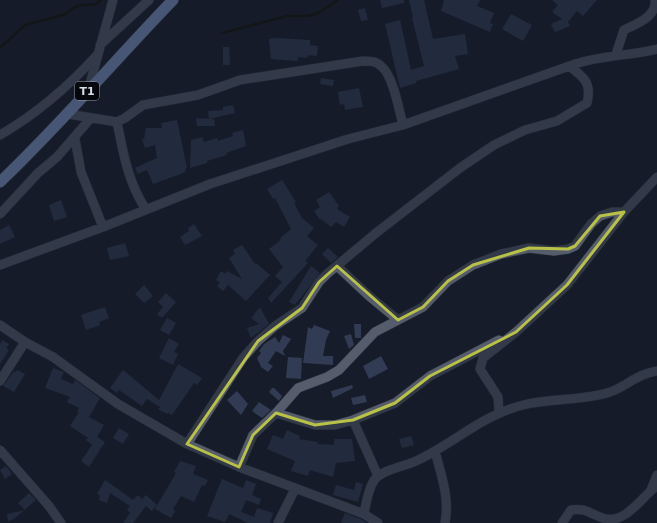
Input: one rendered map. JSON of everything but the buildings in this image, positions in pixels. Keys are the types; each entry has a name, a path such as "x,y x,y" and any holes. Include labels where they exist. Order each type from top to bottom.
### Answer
{"highway":[{"name":"T1","path":"0,182 68,114 174,0"}],"street":[{"path":"88,91 97,55 114,0"},
{"path":"100,45 149,0"},
{"path":"616,54 624,30 644,20 652,12 656,4 655,0"},
{"path":"0,265 103,227 145,208 210,184 348,139 403,125 569,66 595,58 616,54 638,54 656,50"},
{"path":"0,135 27,119 51,101 73,82 97,55"},
{"path":"68,114 90,119 117,122 126,118 144,105 198,94 240,80 364,61 374,62 382,66 390,80 403,125"},
{"path":"187,444 226,382 253,347 275,326 302,308 319,282 337,266 376,233 460,168 494,145 525,130 557,121 587,103 589,94 584,77 569,66"},
{"path":"0,214 75,139 90,119"},
{"path":"117,122 129,175 136,195 145,208"},
{"path":"75,139 81,172 103,227"},
{"path":"499,413 498,397 480,369 480,364 483,358 516,332 567,285 624,212 657,177"},
{"path":"238,468 253,435 276,413 298,388 327,377 339,370 366,340 376,332 423,307 448,281 473,265 501,254 529,248 554,251 568,249 575,246 591,224 600,216 612,212 624,212"},
{"path":"337,266 369,296 398,320"},
{"path":"0,325 25,342 53,357 135,415 187,444 238,468 364,514 374,522"},
{"path":"276,413 315,425 335,425 353,420 395,403 437,372 516,332"},
{"path":"1,379 25,342"},
{"path":"364,514 373,481 378,476 415,462 478,423 499,413 524,405 611,392 634,378 657,371"},
{"path":"353,420 378,476"},
{"path":"0,450 49,506 61,523"},
{"path":"435,451 448,508 445,523"},
{"path":"562,523 571,510 578,508 590,511 606,519 614,519 626,513 654,488 657,475"},
{"path":"278,523 294,489"}],"highlighted area":[{"path":"624,212 567,285 516,332 430,376 395,403 353,420 315,425 276,413 253,435 239,467 187,444 258,341 302,308 319,282 337,266 398,320 423,307 448,281 473,265 529,248 568,249 575,246 600,216"}],"waterway":[{"path":"0,48 25,25 63,15 77,6 96,4 101,0"},
{"path":"222,33 287,16 308,16 318,13 338,0"}]}
